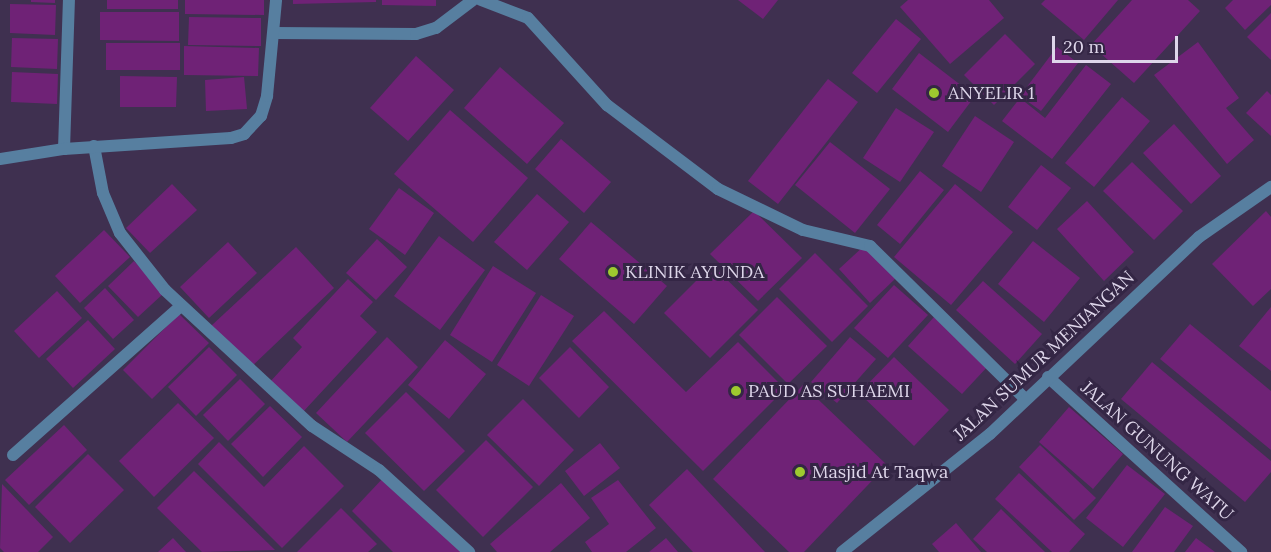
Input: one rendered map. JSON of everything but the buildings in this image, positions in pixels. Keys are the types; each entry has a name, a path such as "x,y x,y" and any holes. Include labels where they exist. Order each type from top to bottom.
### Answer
{"street":[{"path":"64,149 69,0"},
{"path":"0,159 64,149 231,138 244,134 257,121 264,106 276,0"},
{"path":"274,33 416,34 436,28 473,0"},
{"path":"481,0 528,18 608,105 718,189 803,230 870,246 1025,399"},
{"path":"94,146 103,194 120,232 181,306 199,317 256,377 312,426 379,470 469,552"},
{"name":"JALAN SUMUR MENJANGAN","path":"842,552 990,434 1199,237 1271,187"},
{"path":"13,455 181,306"},
{"name":"JALAN GUNUNG WATU","path":"1048,377 1241,552"}],"place":[{"name":"ANYELIR 1","path":"934,93"},
{"name":"KLINIK AYUNDA","path":"613,272"},
{"name":"PAUD AS SUHAEMI","path":"736,391"},
{"name":"Masjid At Taqwa","path":"800,472"}]}
